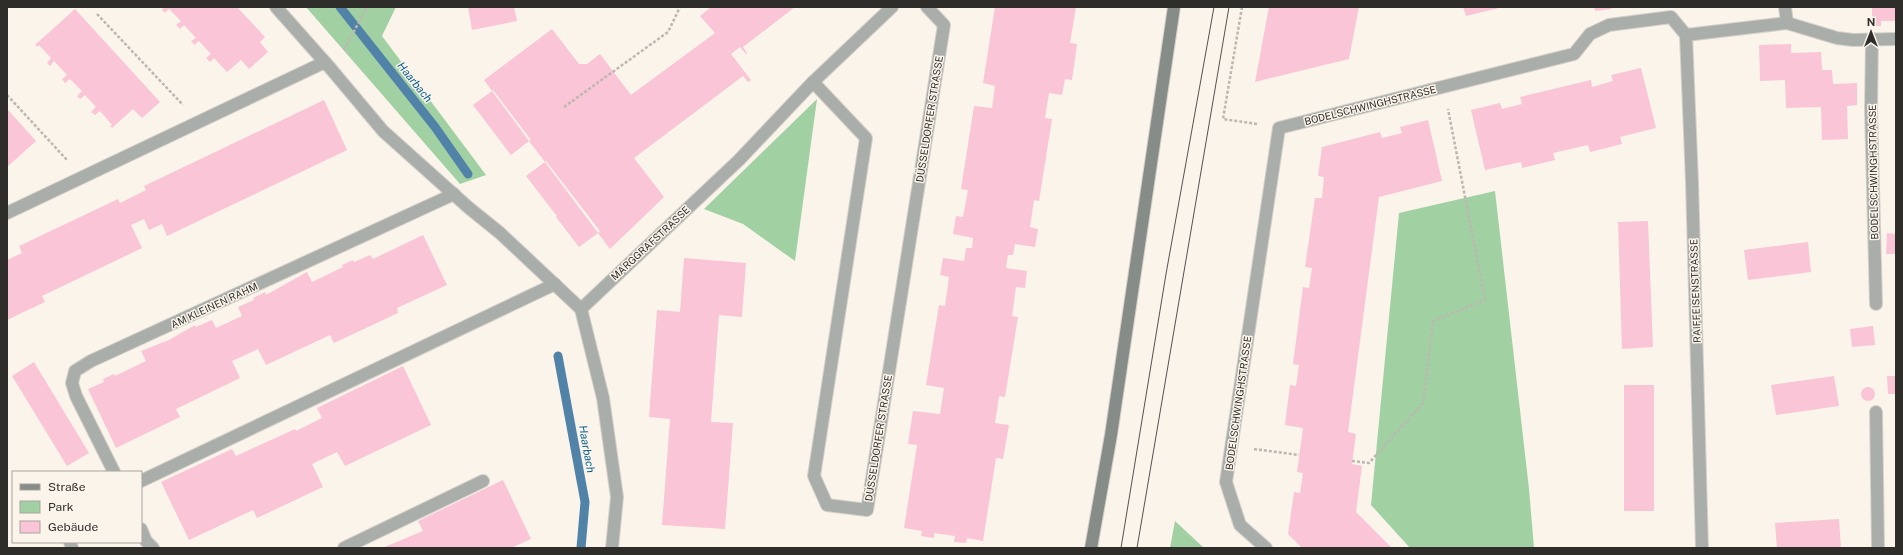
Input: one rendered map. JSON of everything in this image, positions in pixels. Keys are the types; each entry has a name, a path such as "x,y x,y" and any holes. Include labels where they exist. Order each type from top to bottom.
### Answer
{"main road":[{"path":"1091,548 1111,435 1174,7"}],"street":[{"path":"276,7 383,131 555,284 581,309 603,398 617,497 612,548"},
{"name":"MARGGRAFSTRASSE","path":"581,309 739,160 813,82 892,7"},
{"name":"DÜSSELDORFER STRASSE","path":"813,82 866,138 814,476 827,505 866,510 944,26 926,7"},
{"path":"1785,7 1787,23"},
{"name":"BODELSCHWINGHSTRASSE","path":"1266,548 1240,525 1226,482 1279,128 1574,54 1590,34 1609,25 1671,12 1686,35"},
{"path":"1686,35 1787,23 1837,38 1853,40 1896,39"},
{"name":"RAIFFEISENSTRASSE","path":"1686,35 1692,182 1702,548"},
{"name":"BODELSCHWINGHSTRASSE","path":"1872,39 1871,109 1876,304"},
{"path":"7,213 324,62"},
{"name":"AM KLEINEN RAHM","path":"114,471 76,396 72,383 75,371 91,361 454,194"},
{"path":"142,481 555,284"},
{"path":"1876,412 1878,548"},
{"path":"344,548 483,481"},
{"path":"142,531 146,541 153,548"}],"path":[{"path":"353,36 367,7"},
{"path":"564,107 668,32 680,7"},
{"path":"1242,7 1223,119 1279,128"},
{"path":"96,14 199,122"},
{"path":"1352,461 1369,463 1423,403 1433,321 1485,300 1443,87"},
{"path":"7,95 82,177"},
{"path":"1231,447 1299,455"}],"green space":[{"path":"306,7 396,7 382,36 486,175 460,184"},
{"path":"817,99 795,261 743,224 704,209"},
{"path":"1495,191 1529,489 1534,548 1410,548 1371,505 1399,213"},
{"path":"1175,521 1204,548 1170,548"}],"building":[{"path":"164,7 237,7 265,37 260,42 268,52 249,69 241,60 227,72 214,58 210,62 206,58 211,54 199,41 194,45 191,41 196,38 184,25 180,29 176,25 181,21 169,9 165,13 162,10"},
{"path":"468,7 514,7 517,21 472,30"},
{"path":"711,7 795,7 743,47 747,53 746,54 740,47 731,54 751,80 748,82 743,76 634,158 664,197 610,249 598,233 600,231 529,141 531,140 493,90 492,91 484,80 552,29 579,64 587,64 600,54 631,95 715,33 700,16"},
{"path":"995,7 1076,7 1070,43 1077,44 1072,80 1065,79 1062,95 1049,93 1045,118 1052,119 1039,201 1034,200 1030,227 1038,229 1035,247 1015,244 1013,255 1008,255 1006,268 1027,271 1025,288 1016,287 1012,316 1018,317 1005,397 999,396 995,423 1009,425 1003,459 996,458 983,541 967,538 966,543 954,542 955,536 934,533 934,538 921,536 922,531 904,528 917,445 908,444 913,411 940,414 944,388 926,385 939,305 945,306 949,277 940,275 943,258 964,261 966,248 972,248 973,238 953,234 956,216 963,217 968,190 961,189 974,106 992,108 995,86 983,83"},
{"path":"1269,7 1359,7 1349,59 1255,82"},
{"path":"1463,7 1499,7 1499,8 1466,16"},
{"path":"1594,7 1611,7 1611,9 1595,11"},
{"path":"1872,7 1896,7 1896,21 1881,21 1881,26 1872,26"},
{"path":"75,9 160,102 142,118 133,109 112,128 110,126 112,125 100,111 95,115 91,112 96,107 85,95 80,99 77,96 82,91 70,79 65,83 62,79 67,75 54,61 50,66 47,63 51,58 39,45 38,47 35,45"},
{"path":"1791,44 1791,53 1821,52 1822,70 1832,70 1833,84 1857,83 1857,105 1847,106 1848,139 1822,140 1821,107 1786,108 1785,80 1760,81 1759,45"},
{"path":"1641,68 1656,128 1620,137 1622,144 1590,152 1588,145 1553,153 1555,160 1522,168 1521,162 1485,170 1471,110 1500,103 1502,109 1522,104 1520,97 1591,80 1592,87 1613,81 1611,75"},
{"path":"492,91 529,141 511,155 473,105"},
{"path":"324,100 347,150 167,236 162,224 149,230 144,219 131,225 142,248 42,296 45,302 7,320 7,260 22,253 19,246 118,199 120,203 146,190 144,186"},
{"path":"7,109 36,141 7,167"},
{"path":"1428,120 1442,181 1379,197 1348,432 1356,434 1352,464 1362,466 1356,512 1392,548 1302,548 1288,534 1294,492 1300,493 1303,473 1297,472 1303,428 1285,425 1290,385 1296,386 1299,365 1293,364 1303,287 1309,288 1312,268 1305,267 1315,198 1322,198 1324,177 1318,176 1322,147 1380,132 1382,138 1402,133 1400,127"},
{"path":"545,162 598,233 579,247 556,217 557,214 556,215 526,176"},
{"path":"1648,221 1653,347 1622,349 1618,222"},
{"path":"1887,233 1896,234 1896,254 1886,254"},
{"path":"423,235 447,285 397,308 398,313 334,343 330,335 266,365 258,349 232,361 240,378 176,409 180,417 116,448 88,389 104,382 103,379 114,374 115,376 146,361 141,351 169,340 195,325 196,327 212,320 216,328 242,316 238,307 254,300 253,298 265,292 266,295 307,272 312,282 343,267 342,265 353,260 354,262 370,255 373,259"},
{"path":"1808,242 1811,272 1748,280 1744,250"},
{"path":"684,258 746,263 742,317 719,315 711,422 733,423 725,529 662,525 670,419 649,417 657,310 680,312"},
{"path":"1873,326 1875,345 1852,347 1850,329"},
{"path":"34,362 89,453 67,466 12,376"},
{"path":"403,366 431,425 345,466 337,452 312,464 323,487 257,518 253,510 189,540 161,482 232,449 236,456 295,429 296,431 322,418 317,408"},
{"path":"1834,376 1839,406 1776,415 1771,385"},
{"path":"1887,376 1896,376 1896,394 1888,394"},
{"path":"1624,385 1654,385 1654,511 1624,511"},
{"path":"1868,387 1873,389 1875,394 1873,399 1868,401 1863,399 1861,394 1863,389"},
{"path":"503,480 531,539 511,548 382,548 423,531 418,521"},
{"path":"1839,519 1841,548 1777,548 1775,523"}],"waterway":[{"name":"Haarbach","path":"340,7 435,127 468,174"},
{"name":"Haarbach","path":"558,356 585,502 581,548"}],"tram line":[{"path":"1121,548 1166,274 1214,7"},
{"path":"1137,548 1229,7"}]}
